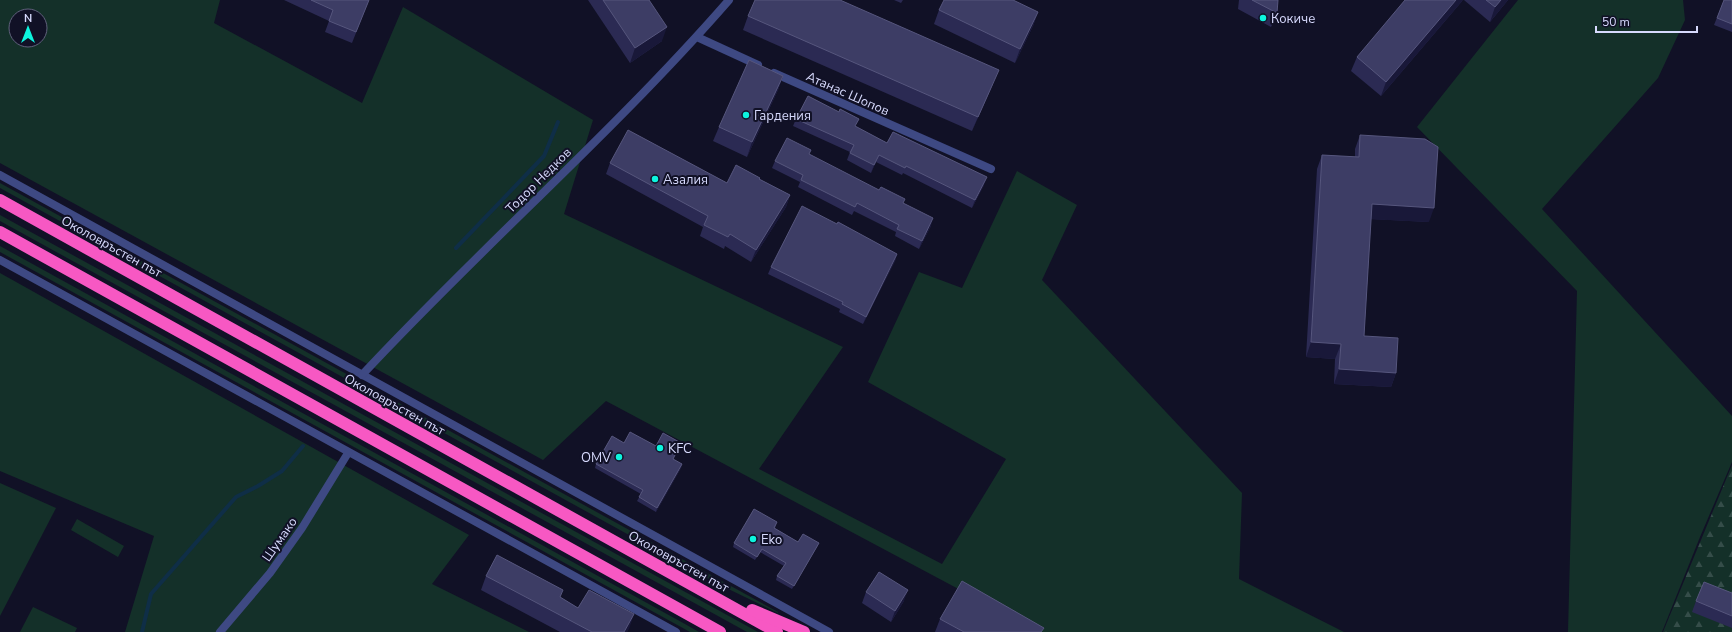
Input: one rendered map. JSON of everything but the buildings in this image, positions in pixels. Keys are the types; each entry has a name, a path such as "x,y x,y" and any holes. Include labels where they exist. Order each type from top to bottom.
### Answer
{"highway":[{"name":"Околовръстен път","path":"0,200 777,632"},
{"path":"0,232 720,632"},
{"path":"702,590 804,632"},
{"path":"702,623 715,632"}],"street":[{"name":"Тодор Недков","path":"362,375 427,306 558,178 697,37 729,0"},
{"name":"Атанас Шопов","path":"697,37 793,82 991,169"},
{"path":"0,175 829,632"},
{"path":"0,260 348,453 676,632"},
{"name":"Шумако","path":"220,632 270,573 302,528 348,453"}],"green space":[{"path":"0,0 220,0 214,23 362,103 403,7 593,120 564,214 843,347 759,469 942,564 1006,459 868,382 919,272 962,288 1017,171 1077,205 1042,280 1242,493 1239,579 1344,632 1039,632 606,401 543,460 0,163"},
{"path":"1518,0 1683,0 1685,20 1658,78 1542,209 1732,416 1732,462 1662,632 1568,632 1577,291 1417,127"},
{"path":"0,183 778,613 716,583 0,188"},
{"path":"0,215 758,632 747,632 0,221"},
{"path":"0,246 699,632 690,632 0,252"},
{"path":"0,273 469,535 432,584 529,632 125,632 154,536 0,471"},
{"path":"1732,465 1732,632 1663,632"},
{"path":"0,483 56,508 0,616"},
{"path":"77,519 124,546 118,557 71,530"},
{"path":"33,607 77,628 75,632 20,632"}],"waterway":[{"path":"456,248 544,156 558,122"},
{"path":"142,632 151,594 236,497 258,486 282,471 303,446"}],"place":[{"name":"Кокиче","path":"1263,18"},
{"name":"Гардения","path":"746,115"},
{"name":"Азалия","path":"655,179"},
{"name":"KFC","path":"660,448"},
{"name":"OMV","path":"619,457"},
{"name":"Eko","path":"753,539"}]}
